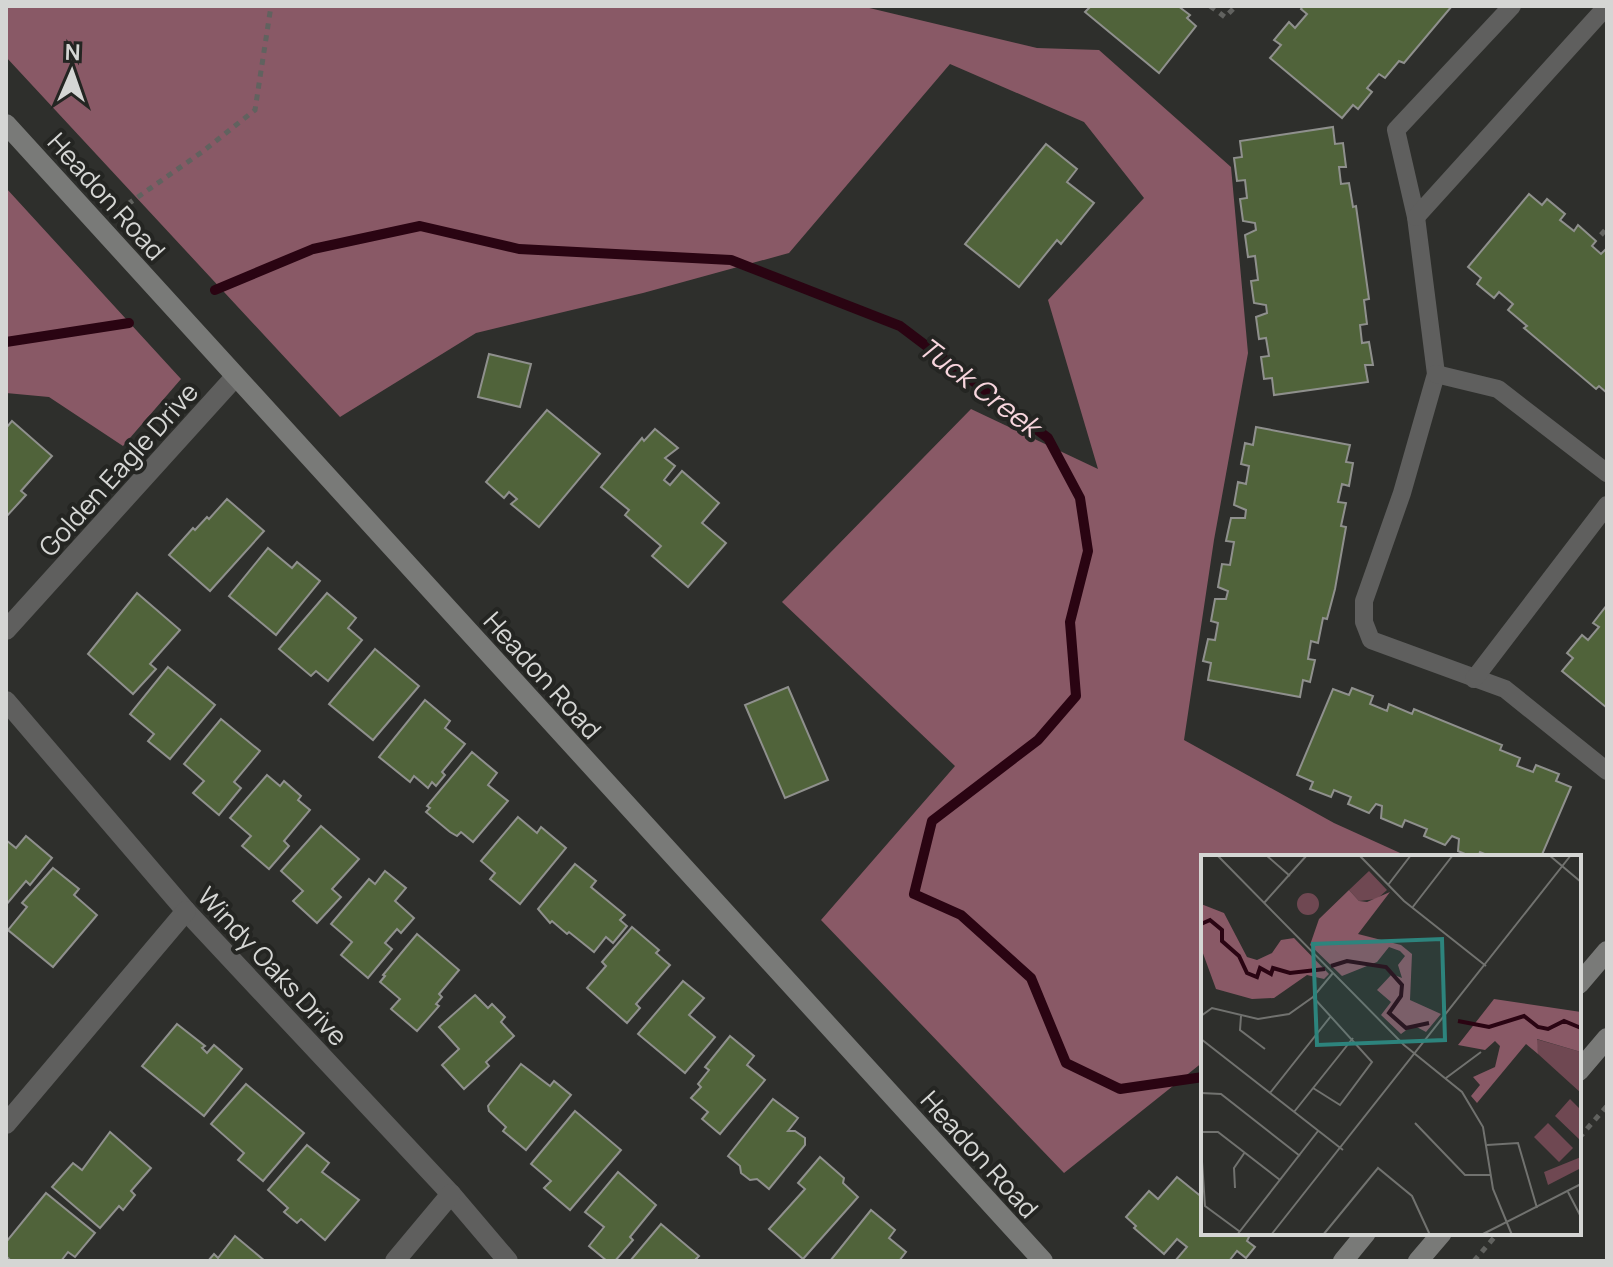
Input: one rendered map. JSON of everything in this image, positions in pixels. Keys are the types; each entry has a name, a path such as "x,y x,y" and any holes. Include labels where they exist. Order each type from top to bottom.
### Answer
{"street":[{"name":"Headon Road","path":"6,124 1043,1261"},
{"name":"Golden Eagle Drive","path":"6,630 235,377"},
{"name":"Windy Oaks Drive","path":"6,701 186,911 451,1194 508,1261"},
{"path":"6,1124 186,911"},
{"path":"1581,982 1607,951"},
{"path":"1581,1069 1607,1038"},
{"path":"395,1261 451,1194"},
{"path":"1343,1261 1364,1235"},
{"path":"1418,1261 1440,1235"}],"lane":[{"path":"1512,6 1396,130 1416,217 1436,374 1402,493 1364,601 1364,622 1371,640 1505,689 1607,771"},
{"path":"1416,217 1607,6"},
{"path":"1436,374 1498,389 1607,473"},
{"path":"1474,679 1607,505"}],"path":[{"path":"98,224 202,152 255,110 271,6"},
{"path":"1210,6 1225,17 1236,6"},
{"path":"1601,235 1607,228"},
{"path":"1581,1136 1607,1106"},
{"path":"1474,1261 1496,1235"}],"shaded area":[{"path":"6,6 861,6 1037,48 1099,50 1231,167 1248,353 1214,540 1184,740 1334,823 1405,855 1201,855 1201,1064 1064,1173 821,920 955,766 782,602 971,409 1098,469 1048,300 1144,198 1084,122 950,64 789,253 643,293 476,333 340,417 6,57"},
{"path":"6,188 181,379 123,446 49,397 6,393"}],"building":[{"path":"1091,6 1178,6 1190,15 1187,18 1196,26 1159,73 1085,12"},
{"path":"1303,6 1452,6 1404,63 1399,61 1385,78 1379,74 1367,88 1372,92 1358,109 1353,105 1342,118 1270,58 1281,45 1274,40 1289,22 1295,28 1307,14 1301,9"},
{"path":"1333,127 1335,144 1343,143 1346,167 1339,167 1341,184 1349,183 1353,207 1356,206 1369,299 1364,300 1367,324 1360,325 1362,343 1369,342 1373,365 1365,365 1368,382 1274,395 1272,378 1264,379 1261,357 1269,356 1266,338 1259,339 1256,317 1267,313 1266,305 1254,303 1251,281 1258,280 1255,256 1248,257 1245,235 1256,230 1255,223 1243,221 1240,199 1247,198 1245,180 1237,181 1234,158 1242,157 1240,141"},
{"path":"1046,144 1077,169 1067,182 1094,203 1061,244 1057,240 1019,287 965,244"},
{"path":"1529,194 1542,205 1547,199 1565,214 1560,220 1574,231 1578,225 1596,241 1592,246 1601,254 1607,250 1607,393 1599,386 1596,389 1524,328 1527,326 1508,310 1513,304 1499,292 1494,298 1477,284 1481,278 1468,267"},
{"path":"489,354 531,364 520,407 478,397"},
{"path":"547,410 600,454 539,527 511,504 517,499 509,492 504,498 486,482"},
{"path":"12,421 52,456 21,491 26,495 6,517 6,428"},
{"path":"1256,427 1350,445 1346,462 1353,463 1349,486 1342,484 1338,502 1346,503 1341,526 1346,527 1335,589 1327,619 1323,618 1318,643 1311,641 1308,659 1315,660 1310,682 1303,680 1300,697 1208,680 1211,663 1203,661 1208,639 1215,640 1218,623 1211,621 1215,599 1226,599 1228,591 1218,587 1222,564 1230,565 1234,542 1226,541 1231,518 1245,518 1246,510 1234,505 1238,482 1246,484 1249,466 1241,464 1245,443 1253,445"},
{"path":"655,429 678,448 665,458 675,466 664,480 670,485 682,471 719,503 702,523 726,543 688,587 652,556 661,546 625,515 629,510 601,487 642,438 644,441"},
{"path":"227,499 264,531 210,591 169,555 193,528 195,530 207,517 209,519"},
{"path":"268,548 292,568 297,562 320,581 276,635 229,596"},
{"path":"137,593 180,630 150,664 156,669 133,694 88,654"},
{"path":"327,593 356,618 348,628 362,640 328,681 316,671 311,676 279,649"},
{"path":"1607,605 1607,708 1562,671 1573,658 1567,653 1582,635 1588,640 1599,627 1593,623"},
{"path":"375,649 419,686 373,740 329,704"},
{"path":"168,667 215,705 170,759 148,741 154,734 130,714"},
{"path":"788,687 828,780 785,798 745,705"},
{"path":"1352,688 1373,696 1370,704 1387,711 1389,704 1412,714 1414,709 1502,745 1500,750 1520,758 1517,766 1533,772 1536,765 1559,774 1556,781 1571,787 1542,855 1487,855 1480,852 1479,855 1467,855 1458,851 1459,839 1452,836 1445,845 1424,836 1427,829 1405,820 1402,827 1381,818 1382,806 1376,804 1369,813 1348,804 1351,797 1334,790 1331,797 1310,789 1313,782 1297,775 1333,689 1349,695"},
{"path":"425,700 450,721 445,728 465,744 442,772 445,775 436,786 432,782 428,788 414,776 410,782 379,757"},
{"path":"221,719 260,751 234,782 241,788 219,815 193,793 204,781 184,764"},
{"path":"472,752 497,773 488,785 508,801 473,842 461,832 457,836 450,832 426,812 430,808 427,806"},
{"path":"267,775 280,786 284,781 301,796 298,800 310,810 284,841 289,846 269,869 242,846 251,836 230,818"},
{"path":"518,817 537,833 541,827 566,848 520,904 490,879 495,873 481,861"},
{"path":"321,826 359,859 332,889 341,897 317,923 293,901 303,891 281,871"},
{"path":"26,836 52,858 30,885 26,881 6,905 6,840 16,848"},
{"path":"575,864 596,881 591,887 625,915 620,920 627,926 613,943 606,937 594,952 569,932 567,934 552,921 550,923 538,909"},
{"path":"53,868 79,889 74,895 97,915 53,967 8,930 27,907 22,903"},
{"path":"385,871 406,888 395,901 414,918 401,933 397,929 385,943 392,949 368,978 341,955 352,942 331,924 369,879 375,884"},
{"path":"632,927 659,950 656,953 670,965 636,1004 640,1008 627,1023 587,988 606,966 602,962"},
{"path":"417,934 459,970 439,994 442,997 436,1004 439,1006 417,1031 391,1009 400,999 380,982"},
{"path":"683,981 704,998 689,1015 715,1037 685,1073 638,1034"},
{"path":"475,995 488,1008 492,1004 505,1017 501,1022 514,1036 486,1062 489,1066 464,1089 442,1065 459,1049 439,1027"},
{"path":"177,1024 205,1046 202,1048 207,1053 214,1045 242,1069 204,1116 142,1066"},
{"path":"730,1036 754,1056 747,1065 765,1080 720,1134 702,1119 708,1112 691,1098 701,1087 698,1084 709,1070 705,1067"},
{"path":"521,1064 550,1086 554,1081 571,1095 526,1150 503,1131 506,1127 489,1111 488,1106"},
{"path":"246,1084 304,1133 263,1181 238,1160 244,1153 211,1124"},
{"path":"773,1099 798,1118 788,1131 795,1131 805,1138 805,1145 769,1189 757,1179 750,1180 741,1173 740,1166 728,1156"},
{"path":"575,1111 621,1150 570,1210 544,1188 551,1181 531,1164"},
{"path":"110,1132 151,1168 131,1191 135,1195 123,1210 119,1206 100,1228 52,1187 73,1163 82,1170"},
{"path":"307,1145 329,1163 322,1172 359,1200 325,1240 301,1219 297,1223 284,1212 288,1208 268,1190"},
{"path":"820,1157 844,1178 843,1183 858,1197 803,1259 769,1229 805,1189 798,1183"},
{"path":"618,1172 656,1205 615,1261 607,1261 589,1246 604,1227 585,1212"},
{"path":"1177,1177 1201,1196 1201,1235 1247,1235 1247,1241 1255,1247 1246,1258 1237,1251 1229,1261 1175,1261 1187,1247 1177,1239 1164,1254 1126,1217 1149,1191 1158,1199"},
{"path":"46,1193 95,1233 75,1257 68,1252 61,1261 11,1261 6,1256 6,1242"},
{"path":"871,1210 895,1230 889,1238 906,1252 899,1261 830,1261"},
{"path":"661,1224 699,1256 694,1261 630,1261"},
{"path":"235,1236 265,1261 208,1261 214,1254 218,1258"}],"waterway":[{"name":"Tuck Creek","path":"215,290 313,249 420,226 519,249 731,260 900,326 1048,438 1080,498 1088,551 1070,622 1076,696 1038,740 932,821 914,894 961,915 1031,978 1066,1063 1120,1089 1201,1077"},
{"name":"Tuck Creek","path":"6,342 129,323"}]}
